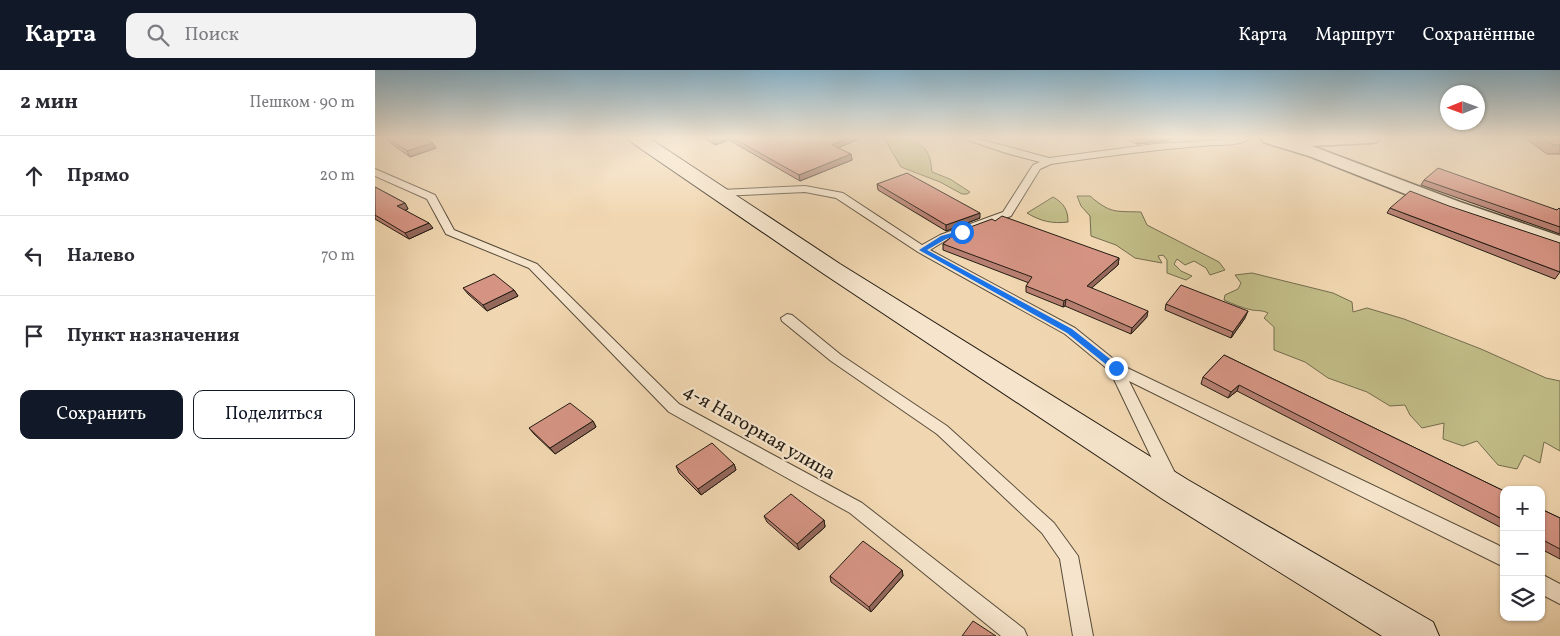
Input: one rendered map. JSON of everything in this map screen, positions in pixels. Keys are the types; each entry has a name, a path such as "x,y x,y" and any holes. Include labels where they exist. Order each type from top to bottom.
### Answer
{"main road":[{"path":"677,164 831,269 1176,490 1419,636"}],"street":[{"path":"1347,164 1453,206 1560,243"}],"lane":[{"path":"922,250 944,237 1007,214 1036,167 1042,164"},
{"name":"4-я Нагорная улица","path":"375,172 431,197 450,232 533,266 674,408 856,508 1017,636"},
{"path":"721,193 805,189 839,195 922,250 1070,331 1116,368 1500,556"},
{"path":"787,318 836,358 942,430 1048,528 1069,556 1083,636"},
{"path":"1116,368 1176,490"},
{"path":"1545,586 1560,596"}],"shaded area":[{"path":"899,164 931,164 932,172 950,179 970,192 962,194 940,182 901,167"},
{"path":"1077,196 1090,196 1109,209 1141,212 1147,225 1219,262 1225,270 1210,275 1206,268 1194,261 1185,265 1177,259 1174,264 1181,271 1192,276 1186,280 1167,273 1167,260 1163,255 1158,256 1162,263 1135,258 1116,245 1091,236 1090,216 1081,206"},
{"path":"1053,197 1065,207 1068,222 1046,221 1027,213"},
{"path":"1252,273 1333,293 1352,302 1353,312 1367,308 1404,319 1481,349 1546,378 1560,381 1560,451 1544,442 1540,463 1524,455 1517,469 1498,465 1477,441 1463,446 1443,439 1444,423 1422,428 1410,415 1405,405 1390,406 1367,392 1328,378 1305,362 1274,350 1274,327 1264,318 1268,313 1245,308 1224,300 1225,295 1238,289 1241,283 1235,275"}],"building":[{"path":"780,164 825,164 799,175"},
{"path":"1438,168 1557,210 1559,208 1560,227 1424,180"},
{"path":"907,173 980,213 946,225 877,184"},
{"path":"375,187 405,203 397,206 429,223 405,233 375,215"},
{"path":"1410,191 1560,243 1560,272 1390,208"},
{"path":"1002,216 1119,258 1087,286 1148,311 1132,328 1066,299 1064,301 1026,286 1032,277 943,244 957,232 992,219 995,221"},
{"path":"494,274 514,290 483,305 463,288"},
{"path":"1181,285 1248,311 1233,332 1166,304"},
{"path":"1224,355 1500,489 1500,518 1239,385 1231,392 1203,377"},
{"path":"570,403 593,421 550,448 529,428"},
{"path":"712,443 734,464 698,489 676,466"},
{"path":"791,494 824,520 797,544 764,516"},
{"path":"1545,511 1560,518 1560,549 1545,541"},
{"path":"863,541 902,570 869,607 830,576"},
{"path":"973,621 996,636 962,636"}],"route":[{"path":"962,232 944,237 922,250 1070,331 1116,368"}]}
